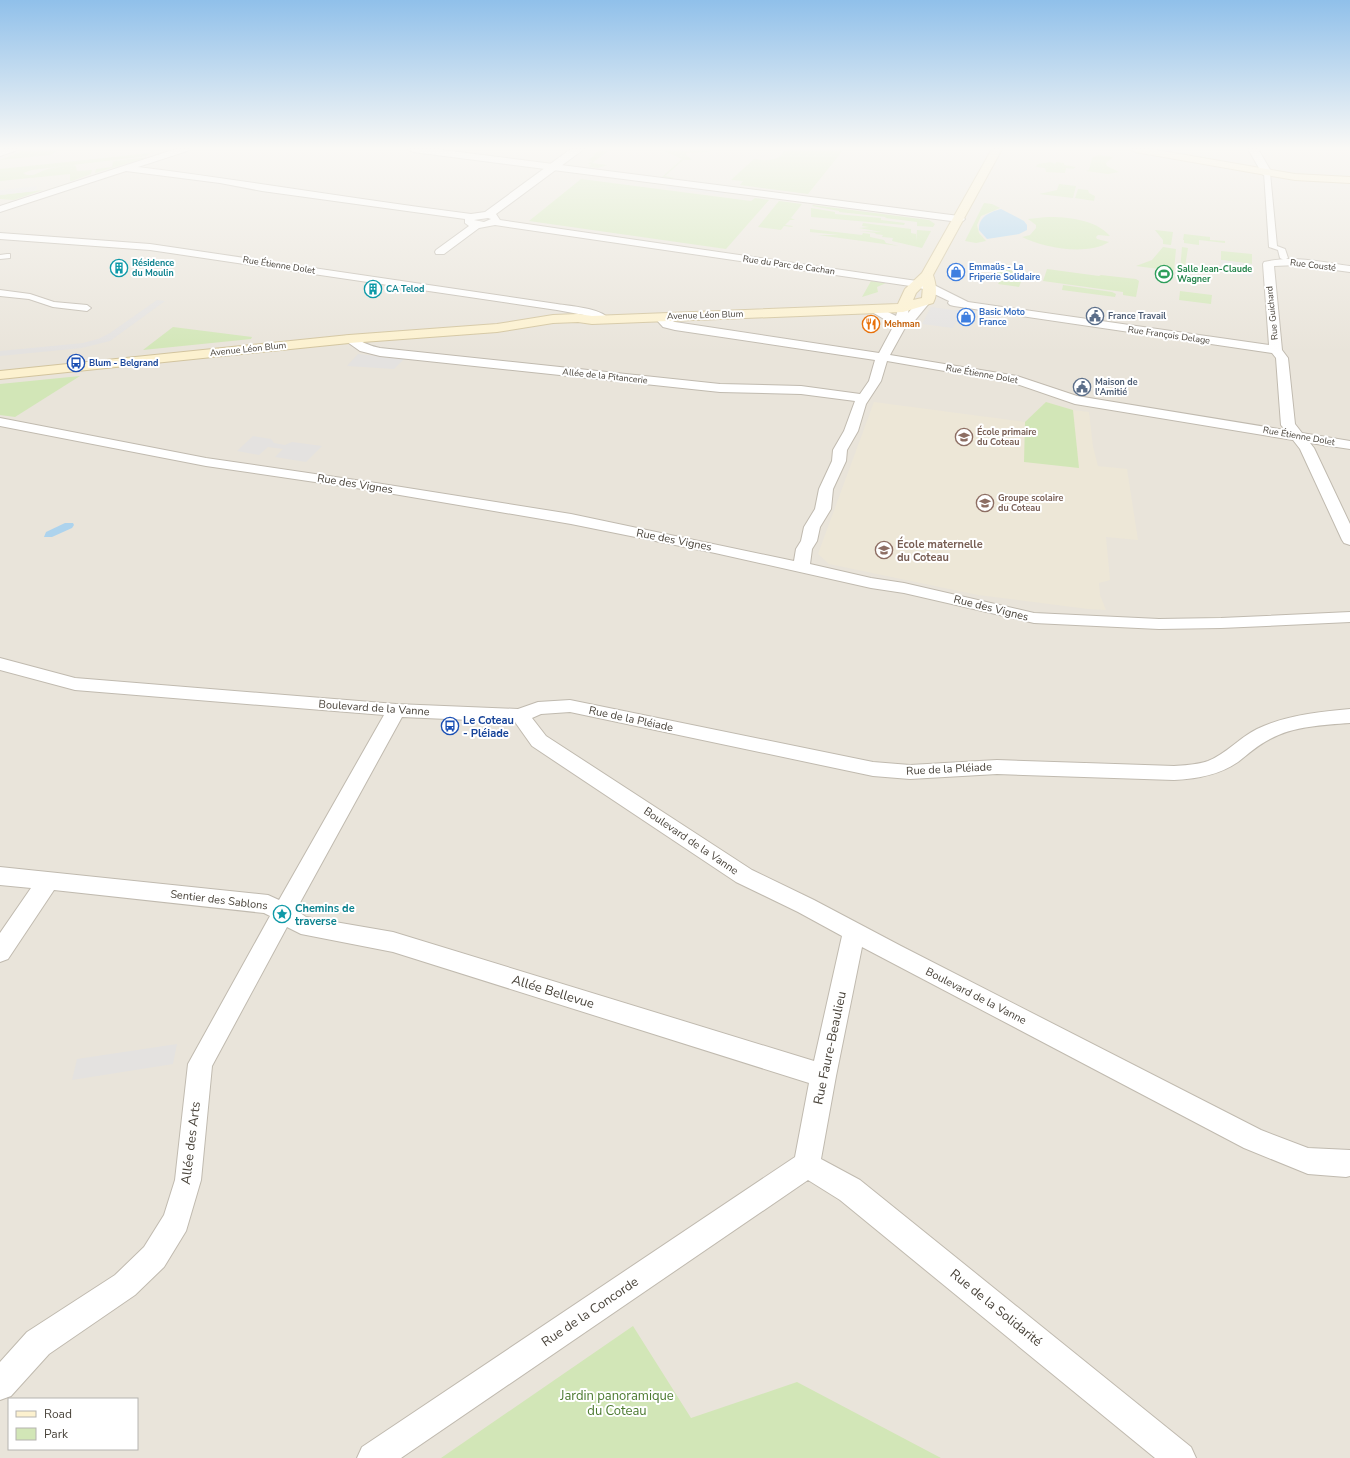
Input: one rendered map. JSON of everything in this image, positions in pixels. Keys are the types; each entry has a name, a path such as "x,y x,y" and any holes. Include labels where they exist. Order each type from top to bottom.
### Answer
{"main road":[{"path":"923,290 958,219"},
{"name":"Avenue Léon Blum","path":"497,328 555,313 578,318 598,319 903,308 923,290"},
{"name":"Avenue Léon Blum","path":"818,312 923,290"},
{"name":"Avenue Léon Blum","path":"0,375 349,339 497,328 512,329 572,325 598,319"}],"street":[{"path":"449,217 474,221 484,225 491,218"},
{"path":"943,217 958,219"},
{"path":"1271,217 1273,247 1281,249 1280,260"},
{"name":"Rue du Parc de Cachan","path":"491,218 923,290"},
{"path":"440,252 474,221"},
{"name":"Rue Étienne Dolet","path":"0,236 150,247 555,313"},
{"name":"Rue Cousté","path":"1280,260 1350,269"},
{"name":"Rue Guichard","path":"1280,260 1268,264 1276,350 1282,358 1288,425 1307,448 1350,540"},
{"path":"901,324 908,320 923,290"},
{"name":"Rue François Delage","path":"923,290 966,305 1276,350"},
{"path":"0,293 30,297 53,304 87,308"},
{"path":"801,567 804,549 809,541 812,527 822,508 826,489 839,461 840,450 849,437 859,404 875,381 879,364 901,324 903,308"},
{"path":"876,310 901,324"},
{"path":"705,331 704,322 707,315"},
{"name":"Rue Étienne Dolet","path":"660,317 667,324 671,325 883,357 1017,380 1075,400 1350,445"},
{"name":"Allée de la Pitancerie","path":"349,339 364,348 388,353 720,388 801,390 864,398"},
{"name":"Rue des Vignes","path":"0,422 206,462 376,487 571,519 871,583 904,588 961,600 1034,618 1159,624 1221,623 1350,616"},
{"name":"Boulevard de la Vanne","path":"0,664 75,684 396,710 520,716 539,741 744,876 854,931 893,953 1253,1139 1308,1161 1350,1163"},
{"name":"Rue de la Pléiade","path":"520,716 538,708 570,706 873,769 910,772 997,767 1174,773 1192,772 1218,765 1262,734 1290,725 1323,718 1350,716"},
{"name":"Sentier des Sablons","path":"0,876 268,904 283,913 393,716"},
{"path":"0,952 48,881"},
{"name":"Allée Bellevue","path":"283,913 301,925 393,942 823,1076"},
{"name":"Allée des Arts","path":"0,1385 38,1343 124,1285 154,1257 176,1221 188,1180 200,1064 283,913"},
{"name":"Rue Faure-Beaulieu","path":"807,1165 823,1076 854,931"},
{"name":"Rue de la Concorde","path":"373,1458 807,1165"},
{"name":"Rue de la Solidarité","path":"807,1165 850,1190 1180,1458"}],"shaded area":[{"path":"0,217 1350,217 1350,1458 0,1458"},
{"path":"1221,260 1252,264 1253,277 1220,272"},
{"path":"157,300 165,301 110,341 82,348 0,356 0,351 83,343 98,339 110,333"},
{"path":"931,307 961,311 953,328 922,324"},
{"path":"358,354 404,359 394,369 347,366"},
{"name":"Groupe scolaire du Coteau","path":"874,402 1025,422 1046,402 1073,410 1089,412 1093,447 1098,466 1127,469 1138,540 1106,537 1110,580 1099,583 1100,595 1106,610 978,595 829,564 818,554"},
{"path":"253,436 271,439 274,443 285,445 292,442 322,446 306,462 275,457 283,449 268,447 259,455 237,451"},
{"path":"177,1044 173,1064 72,1080 77,1059"}],"green space":[{"path":"534,217 754,217 726,249 529,221"},
{"path":"766,217 792,217 791,218 795,220 790,220 785,225 793,226 792,227 784,226 781,230 758,227"},
{"path":"811,217 870,217 905,223 904,225"},
{"path":"906,217 929,220 935,224 933,227 917,226 917,222 885,218"},
{"path":"977,217 981,217 977,225 979,233 986,241 976,243 965,241"},
{"path":"1048,217 1080,220 1104,230 1110,236 1098,235 1096,237 1097,239 1109,242 1089,249 1066,249 1031,241 1022,237 1030,235 1036,228 1036,225 1028,219"},
{"path":"863,223 911,229 911,233 916,234 916,241 917,230 931,231 922,248 892,241 893,238 882,237 883,235 875,234 876,233 860,231 882,232 859,228 869,227 862,226"},
{"path":"810,229 862,235 863,233 870,234 870,237 884,240 886,243 899,246 818,235 839,235 810,232"},
{"path":"1155,230 1173,232 1171,245 1163,244 1163,240"},
{"path":"1184,234 1210,237 1210,240 1225,241 1225,243 1199,240 1199,245 1184,243"},
{"path":"1163,247 1176,249 1174,271 1136,266 1152,260"},
{"path":"1182,247 1188,248 1185,267 1195,269 1195,273 1180,271"},
{"path":"1221,251 1252,254 1252,264 1221,260"},
{"path":"995,268 1023,273 997,279 990,278"},
{"path":"1047,269 1136,279 1139,281 1136,297 1123,295 1123,292 1043,281"},
{"path":"1012,278 1022,279 1019,287 998,284 1000,281"},
{"path":"871,281 886,283 877,287 878,292 862,297"},
{"path":"1063,285 1112,292 1116,294 1115,297 1062,290"},
{"path":"1180,291 1212,295 1211,304 1179,300"},
{"path":"173,327 252,337 251,339 143,350"},
{"path":"80,376 15,417 0,415 0,384"},
{"path":"1046,402 1073,410 1079,468 1024,462 1025,422"},
{"name":"Jardin panoramique du Coteau","path":"633,1326 691,1418 797,1382 941,1458 441,1458"}],"water":[{"path":"1016,217 1024,221 1027,225 1027,230 1019,234 987,239 979,230 980,222 983,218"},
{"path":"65,523 73,523 74,525 72,528 52,537 44,537 46,532"}],"place":[{"name":"Résidence du Moulin","path":"119,268"},
{"name":"Emmaüs - La Friperie Solidaire","path":"956,272"},
{"name":"Salle Jean-Claude Wagner","path":"1164,274"},
{"name":"CA Telod","path":"373,289"},
{"name":"France Travail","path":"1095,316"},
{"name":"Basic Moto France","path":"966,317"},
{"name":"Mehman","path":"871,324"},
{"name":"Blum - Belgrand","path":"76,363"},
{"name":"Maison de l'Amitié","path":"1082,387"},
{"name":"École primaire du Coteau","path":"964,437"},
{"name":"Groupe scolaire du Coteau","path":"985,503"},
{"name":"École maternelle du Coteau","path":"884,550"},
{"name":"Le Coteau - Pléiade","path":"450,726"},
{"name":"Chemins de traverse","path":"282,914"}]}
